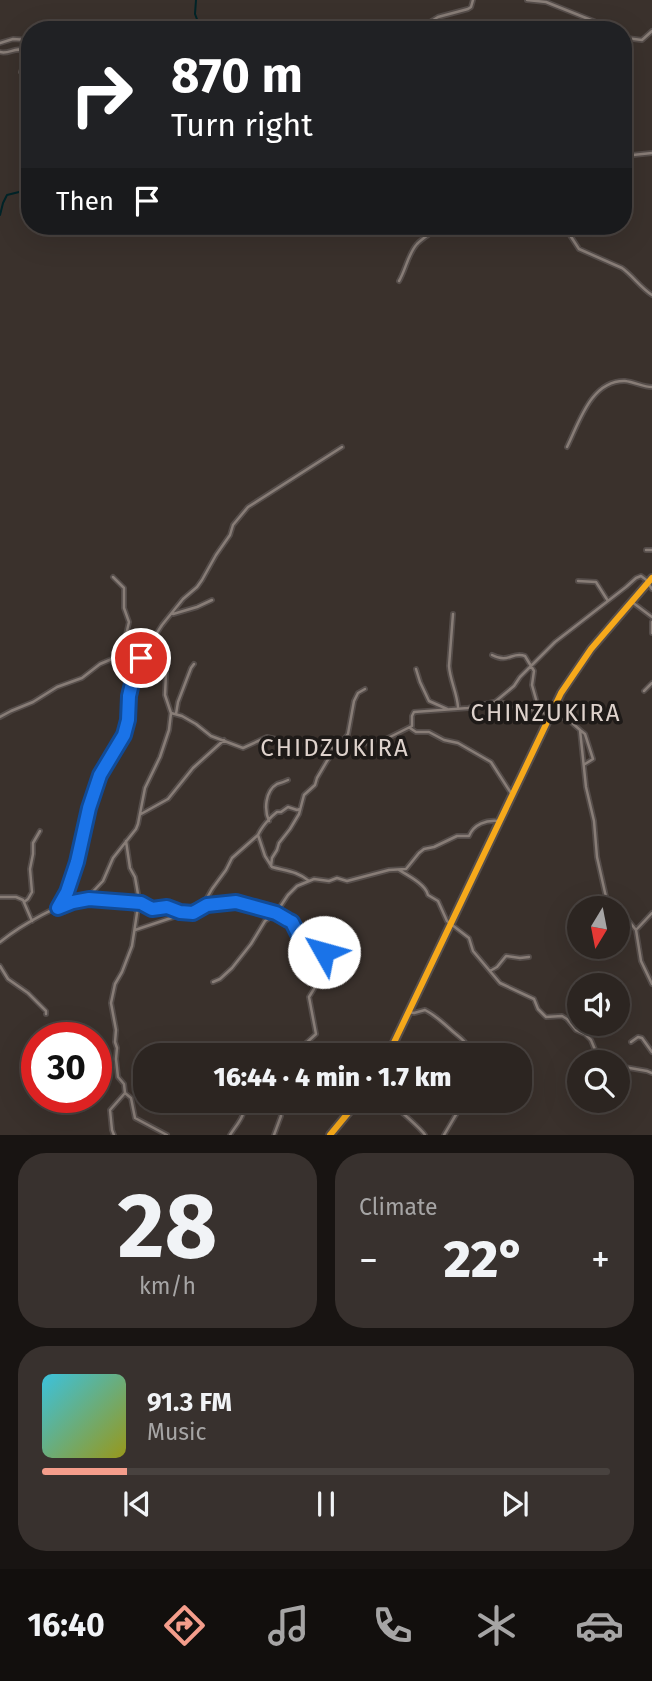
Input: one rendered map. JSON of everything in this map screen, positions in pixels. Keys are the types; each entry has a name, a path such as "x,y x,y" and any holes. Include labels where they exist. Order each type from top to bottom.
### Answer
{"highway":[{"path":"394,1043 548,716 581,662 650,583"},
{"path":"330,1135 349,1113"}],"street":[{"path":"432,21 468,9 473,0"},
{"path":"527,0 546,2 594,21"},
{"path":"632,39 642,40 652,30"},
{"path":"0,43 21,40"},
{"path":"0,52 5,54 21,50"},
{"path":"632,155 652,153"},
{"path":"399,281 410,255 428,235"},
{"path":"570,235 579,249 622,268 652,295"},
{"path":"567,447 588,404 600,390 626,381 652,387"},
{"path":"58,908 67,892 77,862 89,808 100,775 124,735 135,671 147,648 183,599 197,587 230,535 233,525 248,507 342,447"},
{"path":"646,550 652,550"},
{"path":"171,713 196,724 211,736 245,748 269,737 335,750 386,739 411,728 414,712 468,708 496,701 514,686 555,642 637,577 642,576 650,583"},
{"path":"113,577 124,588 124,608 129,622 126,635 147,648"},
{"path":"578,581 596,582 608,601"},
{"path":"170,615 212,600"},
{"path":"632,602 652,617"},
{"path":"453,614 449,666 458,708"},
{"path":"652,622 652,633"},
{"path":"0,717 57,687 82,678 136,643"},
{"path":"492,655 502,659 522,654 533,666 532,685 539,710"},
{"path":"85,900 103,881 113,859 136,829 145,788 169,730 171,713 165,695 164,662"},
{"path":"176,714 178,702 194,664"},
{"path":"416,669 429,701 447,709"},
{"path":"644,691 652,683"},
{"path":"271,866 279,843 295,823 304,795 315,785 318,776 348,734 354,701 358,693 365,689"},
{"path":"496,701 513,707 539,710 548,716 570,721 585,734 593,759 585,764"},
{"path":"411,728 416,732 429,732 444,740 458,743 491,762 512,794"},
{"path":"580,730 586,787 592,806 597,857 606,896"},
{"path":"140,815 170,796 193,768 224,740"},
{"path":"269,821 265,807 270,793 276,785 288,780"},
{"path":"201,908 232,858 258,835 260,828 276,813 286,808 301,808"},
{"path":"213,982 232,968 265,921 276,913 297,886 315,879 336,878 347,881 396,869 407,869 424,849 457,836 469,836 472,829 480,824 499,821"},
{"path":"24,902 32,891 30,869 33,843 40,831"},
{"path":"258,835 271,866"},
{"path":"126,841 139,900 132,946 115,984 111,1003 116,1030 118,1077 124,1084 125,1093 131,1098 135,1118 166,1134"},
{"path":"271,866 292,871 309,881"},
{"path":"396,869 410,876 427,890 427,894 438,901 447,921 470,938 472,950 502,984 534,999 538,1009 546,1017 565,1017 576,1030 591,1040 595,1050"},
{"path":"0,897 16,897 24,902 32,921"},
{"path":"0,942 16,930 58,908 85,900 137,903 152,909 167,907 193,913 212,904 236,902 276,913 292,922 298,934 308,938 327,957 309,997 316,1034 306,1043"},
{"path":"129,903 136,912"},
{"path":"135,930 174,917 180,912"},
{"path":"636,930 652,912"},
{"path":"630,922 636,930 641,961 652,984"},
{"path":"490,971 506,956 529,957"},
{"path":"0,966 8,979 28,993 46,1014"},
{"path":"408,1012 425,1010 437,1017 465,1043"},
{"path":"631,1042 642,1038 652,1052"},
{"path":"630,1068 652,1073"},
{"path":"648,1071 652,1068"},
{"path":"114,1135 110,1110 125,1093"},
{"path":"230,1135 243,1113"},
{"path":"274,1135 281,1113"},
{"path":"403,1113 425,1135"},
{"path":"443,1135 457,1113"},
{"path":"156,1135 166,1134"}],"waterway":[{"path":"196,0 198,21"},
{"path":"0,215 7,195 21,192"}],"district":[{"name":"CHINZUKIRA","path":"546,713"},
{"name":"CHIDZUKIRA","path":"335,748"}],"route":[{"path":"141,658 129,696 124,735 100,775 89,808 77,862 67,892 58,908 89,899 141,903 152,909 167,907 193,913 216,903 245,903 276,913 292,922 298,934 308,938 324,952"}]}
